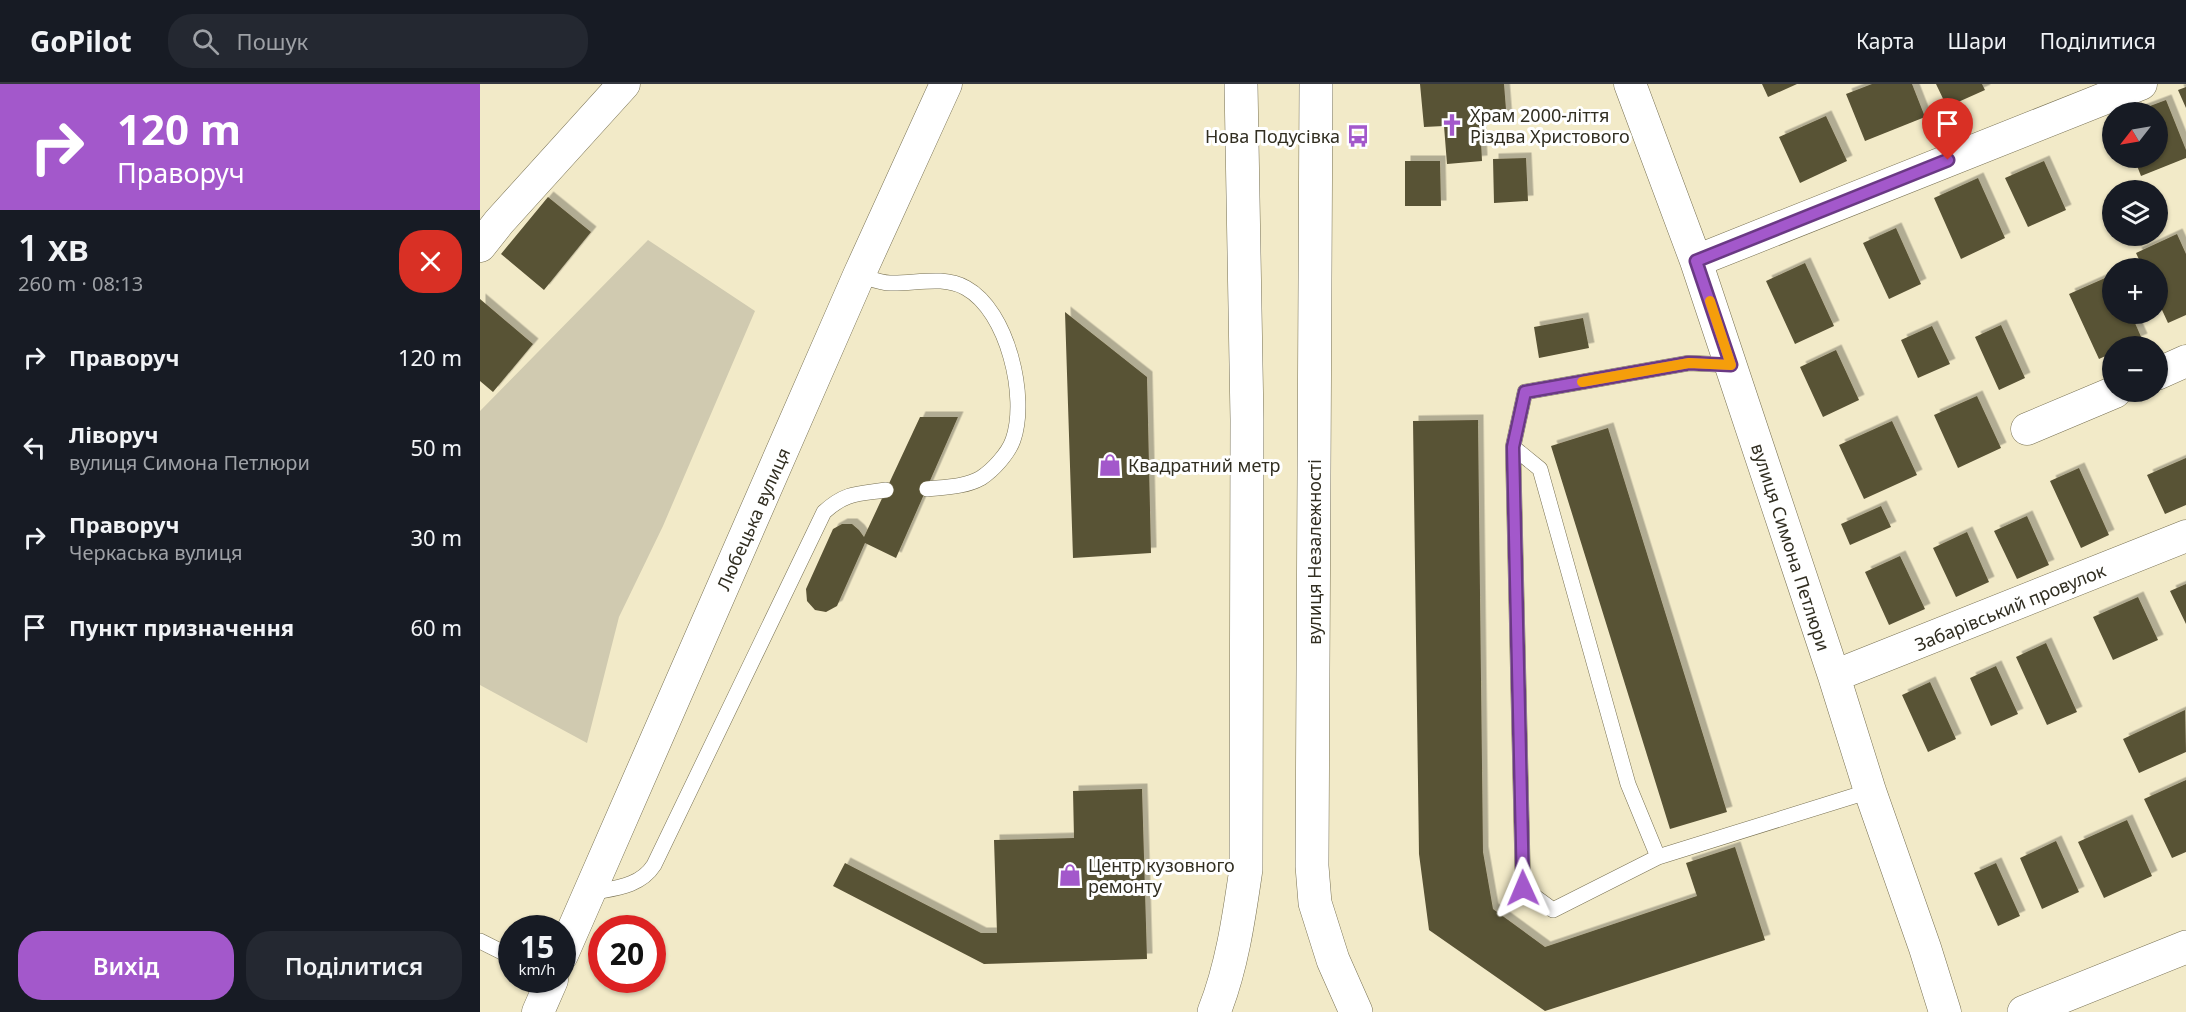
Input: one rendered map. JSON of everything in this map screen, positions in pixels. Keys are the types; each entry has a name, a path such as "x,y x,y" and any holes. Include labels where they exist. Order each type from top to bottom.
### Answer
{"main road":[{"path":"1214,1012 1220,998 1237,927 1246,869 1247,420 1241,84"},
{"name":"вулиця Незалежності","path":"1316,84 1312,866 1315,903 1333,960 1356,1012"},
{"path":"2024,1012 2186,947"}],"street":[{"path":"480,246 624,84"},
{"name":"Любецька вулиця","path":"576,924 859,275 946,84"},
{"name":"вулиця Симона Петлюри","path":"1630,84 1696,261 1945,1012"},
{"path":"1696,261 2141,84"},
{"path":"2168,369 2186,361"},
{"path":"2026,429 2102,397"},
{"name":"Забарівський провулок","path":"1834,676 2186,536"},
{"path":"541,1011 547,993"}],"lane":[{"path":"859,275 888,284 943,280 965,287 981,298 991,312 1005,341 1019,398 1018,420 1012,443 998,464 981,478 964,485 927,489"},
{"path":"1731,365 1689,363 1525,392 1513,447 1523,888 1553,910 1658,857 1870,791"},
{"path":"1513,447 1540,469 1629,784 1658,857"},
{"path":"590,893 633,884 647,875 824,512 837,500 850,494 886,490"},
{"path":"480,941 498,950"}],"shaded area":[{"path":"648,240 755,311 663,526 619,617 587,743 480,685 480,411"}],"building":[{"name":"Храм 2000-ліття Різдва Христового","path":"1420,84 1504,84 1507,122 1480,123 1482,161 1447,164 1444,126 1424,127"},
{"path":"1762,84 1797,84 1768,97"},
{"path":"1872,84 1912,84 1925,117 1865,141 1846,94"},
{"path":"1936,84 1982,84 1985,90 1947,107"},
{"path":"2186,87 2186,108 2178,90"},
{"path":"2168,105 2186,150 2186,158 2168,165"},
{"path":"1826,116 1847,161 1800,183 1779,137"},
{"path":"1526,158 1528,201 1494,203 1493,159"},
{"path":"1405,161 1440,161 1441,206 1405,206"},
{"path":"2044,161 2066,210 2028,227 2005,178"},
{"path":"2138,168 2161,168 2141,176"},
{"path":"1978,178 2005,238 1961,259 1934,198"},
{"path":"548,197 591,232 544,290 501,254"},
{"path":"1896,228 1921,284 1889,299 1863,243"},
{"path":"2177,234 2186,254 2186,315 2168,323 2168,258 2138,258 2136,253 2151,246 2168,246 2168,238"},
{"path":"1805,263 1834,326 1795,344 1766,281"},
{"path":"2102,279 2102,324 2135,324 2141,336 2102,336 2102,358 2099,359 2069,294"},
{"path":"480,299 533,344 493,392 480,381"},
{"name":"Квадратний метр","path":"1065,312 1147,377 1151,553 1073,558"},
{"path":"1583,318 1589,348 1539,358 1534,327"},
{"path":"2001,325 2025,378 1999,390 1975,337"},
{"path":"1932,326 1950,364 1918,378 1901,340"},
{"path":"1836,350 1859,400 1823,417 1800,367"},
{"path":"1977,396 2001,448 1958,468 1934,415"},
{"path":"920,417 958,417 896,558 865,543 837,606 826,612 815,610 807,601 806,589 833,529 842,524 852,524 864,537"},
{"path":"1478,420 1483,852 1493,909 1545,947 1697,896 1686,863 1735,847 1765,940 1545,1011 1429,930 1419,854 1413,421"},
{"path":"1892,421 1917,475 1864,499 1839,445"},
{"path":"1608,428 1727,812 1670,829 1551,446"},
{"path":"2186,458 2186,505 2165,514 2147,475"},
{"path":"2079,468 2109,535 2081,548 2050,481"},
{"path":"1881,506 1891,527 1850,545 1841,524"},
{"path":"2027,516 2049,565 2017,579 1994,531"},
{"path":"1967,532 1989,582 1956,597 1933,548"},
{"path":"1900,556 1925,609 1889,625 1865,572"},
{"path":"2186,584 2186,624 2170,591"},
{"path":"2138,597 2158,640 2113,660 2093,617"},
{"path":"2046,643 2077,712 2047,725 2016,657"},
{"path":"1996,666 2018,714 1991,726 1970,678"},
{"path":"1930,682 1956,739 1928,752 1902,695"},
{"path":"2185,710 2186,752 2139,773 2123,739"},
{"path":"2186,780 2186,852 2172,858 2144,799"},
{"name":"Центр кузовного ремонту","path":"1142,789 1147,959 984,964 833,886 845,863 981,933 997,933 994,840 1074,838 1073,791"},
{"path":"2127,820 2152,876 2104,898 2078,842"},
{"path":"2056,841 2079,892 2042,909 2020,858"},
{"path":"1996,863 2020,916 1998,926 1974,873"}],"slow traffic":[{"path":"1582,382 1689,363 1731,365 1710,301"}],"place":[{"name":"Храм 2000-ліття Різдва Христового","path":"1452,125"},
{"name":"Нова Подусівка","path":"1358,136"},
{"name":"Квадратний метр","path":"1110,465"},
{"name":"Центр кузовного ремонту","path":"1070,875"}],"route":[{"path":"1523,888 1513,447 1525,392 1689,363 1731,365 1696,261 1948,160"}]}
